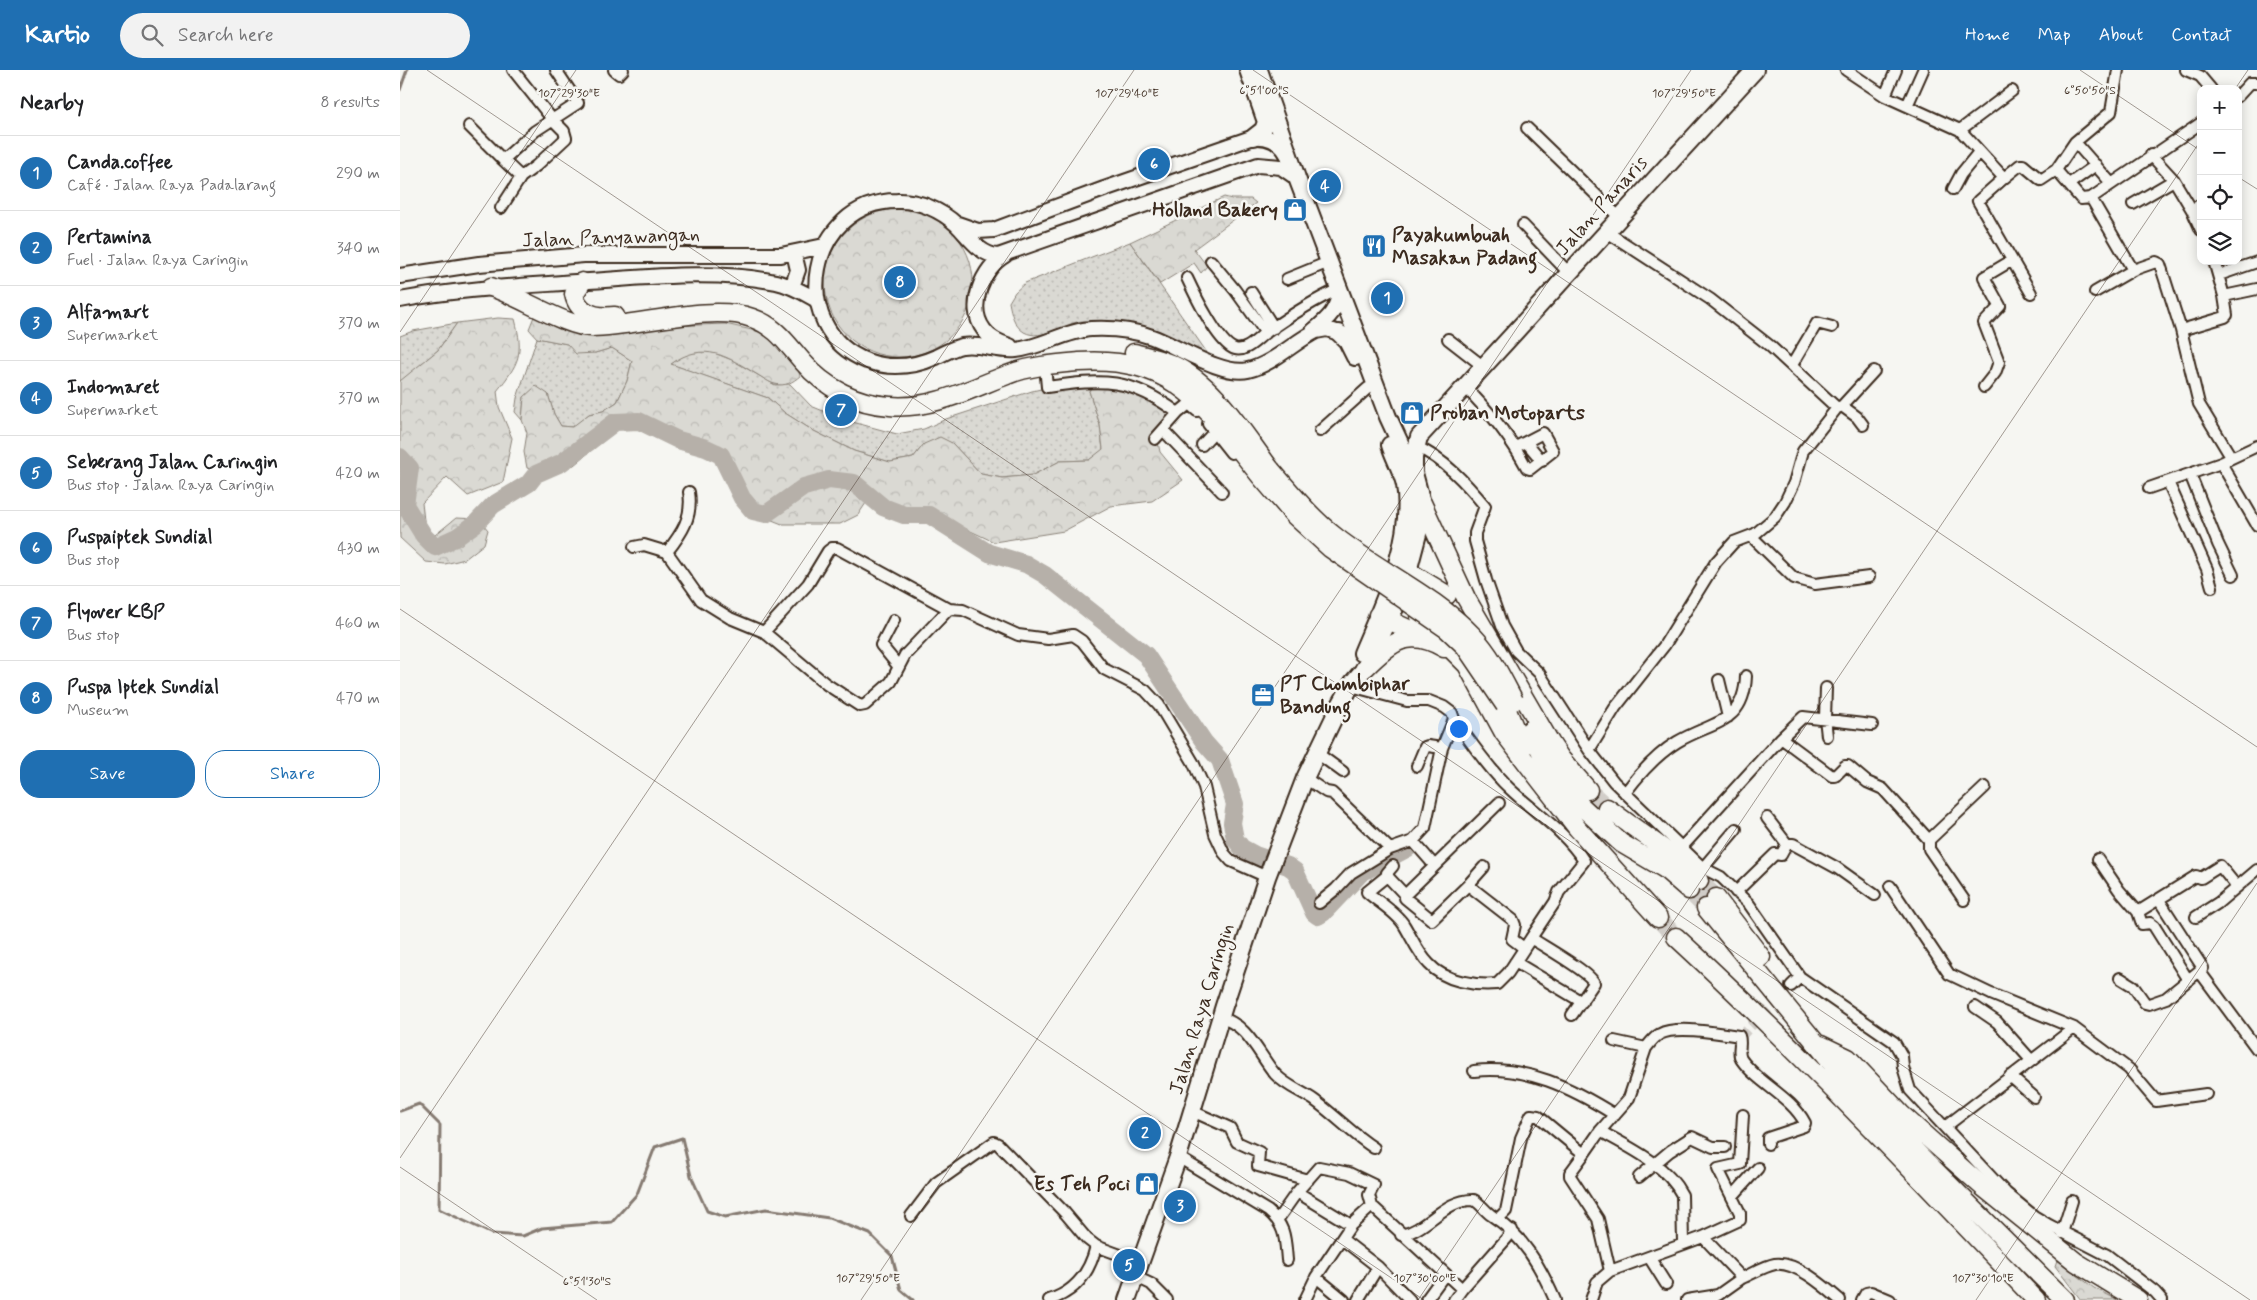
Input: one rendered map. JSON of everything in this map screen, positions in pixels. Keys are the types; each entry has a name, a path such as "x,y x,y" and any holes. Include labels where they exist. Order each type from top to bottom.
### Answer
{"highway":[{"name":"Jalan Panaris","path":"1418,442 1465,387 1755,70"},
{"path":"1254,137 1263,130 1266,122 1257,71"},
{"path":"1257,71 1393,428 1414,473 1422,503 1463,590 1500,639 1561,759 1588,790"},
{"path":"582,282 575,291 576,300 586,312 594,316 610,317 725,303 759,311 772,318 816,365 830,376 856,390 888,398 917,396 992,369 1033,357 1102,349 1126,351 1151,357 1172,365 1194,379 1233,420 1294,515 1330,548 1447,629 1465,646 1510,704 1564,790 1621,843 1665,869 1697,879"},
{"path":"491,287 581,326 601,327 712,314 737,314 749,317 772,328 791,347 804,364 822,381 837,391 854,399 890,406 925,404 1014,372 1045,366 1105,360 1124,362 1165,376 1203,404 1267,474"},
{"path":"1339,333 1349,343 1404,482 1406,510 1403,569"},
{"path":"1393,428 1407,439 1418,442 1414,473"},
{"path":"1403,569 1418,534 1422,503"},
{"path":"1403,569 1444,594 1500,639"},
{"name":"Jalan Raya Caringin","path":"1127,1300 1178,1157 1220,1018 1268,874 1305,778 1384,618 1402,594 1403,569"},
{"path":"1444,594 1435,594 1422,600 1419,614 1428,626 1462,659 1504,733 1533,772 1578,829 1658,918"},
{"path":"1384,618 1433,642 1462,659"},
{"path":"1356,676 1386,647 1406,638 1418,637 1433,642"},
{"path":"1510,704 1533,772"},
{"path":"1607,808 1668,852 1697,879"},
{"path":"1711,903 1755,947 1770,973 1785,1007 1855,1091 2065,1300"},
{"path":"1676,937 1837,1091 2036,1300"},
{"path":"1812,1040 1848,1058 1902,1114 1982,1187 2076,1262 2138,1300"}],"main road":[{"path":"1290,160 1283,146 1274,140 1265,137 1254,137 1104,189 994,230 973,230 953,222 922,204 898,200 881,202 847,218 824,246 816,272 817,300 826,323 839,342 867,361 886,366 906,366 924,362 967,346 1012,350 1085,330 1108,329 1131,331 1162,340 1223,367 1239,371 1257,367 1320,330 1330,330 1339,333"},
{"path":"953,222 985,252 998,256 1255,166 1269,165 1281,167 1297,178"},
{"name":"Jalan Panyawangan","path":"400,276 480,264 584,255 794,253 824,246"},
{"path":"792,287 798,270 794,253"},
{"path":"1008,254 992,264 983,278 978,298 979,321 988,335 1005,344 1024,347 1043,343"},
{"name":"Jalan Panyawangan","path":"400,300 491,287 652,277 722,277 759,279 792,287 817,300"},
{"path":"1286,350 1331,315 1338,303 1339,289"}],"street":[{"path":"501,208 521,178 566,138 564,131 552,119 513,70"},
{"path":"503,160 535,131 578,103 556,70"},
{"path":"614,70 619,74 623,70"},
{"path":"1846,70 1884,96 1960,130 2004,178"},
{"path":"1884,96 1896,70"},
{"path":"1907,106 1923,70"},
{"path":"2031,293 1978,201 2020,166 2026,166 2041,180 2056,170 2075,142 2111,112 2118,70"},
{"path":"2186,70 2200,76 2208,85"},
{"path":"2242,92 2250,83 2257,83"},
{"path":"1960,130 2012,91"},
{"path":"469,126 521,178"},
{"path":"2056,170 2081,199 2091,198 2151,155 2197,126"},
{"path":"1527,128 1620,218"},
{"path":"2075,142 2111,183"},
{"path":"2151,155 2196,207 2199,220"},
{"path":"1953,189 1961,174 1982,156"},
{"path":"2069,184 2096,165"},
{"path":"2133,204 2174,180"},
{"path":"2091,198 2134,270"},
{"path":"1523,225 1569,273"},
{"path":"1607,232 1710,299 1840,407 1857,417 1863,425"},
{"path":"1211,261 1270,331"},
{"path":"1984,387 1995,373 1999,362 1984,323 2000,306 1984,277 2011,261"},
{"path":"1287,279 1329,262"},
{"path":"2095,292 2134,270 2156,262 2160,264 2181,330 2200,404 2231,457"},
{"path":"2219,275 2257,262"},
{"path":"2181,330 2225,317 2224,296 2215,265"},
{"path":"1186,278 1206,314 1229,347 1243,349 1291,314 1339,289"},
{"path":"2224,296 2257,289"},
{"path":"1251,292 1270,331"},
{"path":"1792,366 1817,323 1832,327"},
{"path":"1448,339 1484,367"},
{"path":"1045,366 1047,387 1089,381 1116,383 1130,386 1156,397 1178,413"},
{"path":"1590,750 1615,708 1664,646 1716,562 1734,542 1751,536 1770,523 1786,502 1803,451 1840,407 1874,371"},
{"path":"1465,387 1489,412 1516,447 1528,469 1553,452 1544,434 1540,433 1516,447"},
{"path":"1320,431 1368,388"},
{"path":"1155,439 1178,413 1189,404 1236,459"},
{"path":"1163,430 1222,492"},
{"path":"1202,445 1214,432"},
{"path":"1418,442 1473,491 1485,506 1475,533 1475,542 1500,639 1539,673 1590,750 1625,793 1682,847 1697,879"},
{"path":"1527,442 1542,460"},
{"path":"2149,488 2221,464 2231,457 2257,446"},
{"path":"2221,464 2257,525"},
{"path":"2190,474 2218,544 2233,575"},
{"path":"2168,482 2207,569 2212,586"},
{"path":"667,552 685,527 691,504 689,492"},
{"path":"1751,536 1794,578 1815,584 1869,577"},
{"path":"634,547 644,545 667,552 701,600 730,618 764,632 826,684 860,706 865,705 890,682 906,655 949,609"},
{"path":"764,632 808,584 828,551 832,548 837,548 949,609 963,610 1018,635 1048,639 1073,635 1082,640 1104,669 1145,690 1159,705 1193,762 1204,787 1215,834 1224,853 1231,860 1268,874"},
{"path":"894,620 881,645 899,667"},
{"path":"1356,676 1407,701 1430,701 1452,713 1454,719 1507,786 1524,802 1550,821 1584,861 1559,892 1556,902 1508,974 1494,984 1465,982 1437,971 1421,954 1403,924 1367,892 1390,871 1405,898 1432,920 1468,886 1484,867"},
{"path":"1625,793 1652,761 1677,742 1728,717 1740,706 1746,688 1746,676"},
{"path":"1719,680 1728,717"},
{"path":"1826,688 1825,718 1827,736"},
{"path":"1682,847 1781,738 1803,717 1825,718 1872,725"},
{"path":"1319,903 1351,873 1390,849 1413,841 1425,828 1442,748 1454,719"},
{"path":"1781,738 1832,776 1836,775 1845,766 1848,766 1867,782 1883,790 1929,840 1930,849 1964,900"},
{"path":"1417,766 1423,749 1426,746 1442,748"},
{"path":"1318,753 1343,772"},
{"path":"1305,778 1326,792 1332,793 1390,849"},
{"path":"1929,840 1985,787"},
{"path":"1405,895 1499,803"},
{"path":"1767,818 1787,844 1799,847 1837,868 1875,895"},
{"path":"1697,879 1736,829"},
{"path":"1413,841 1434,865"},
{"path":"1736,892 1775,854 1781,855 1787,844"},
{"path":"2098,859 2119,890 2138,912 2142,924 2150,923 2154,926 2188,980"},
{"path":"2138,912 2196,876 2201,878 2220,866 2238,888"},
{"path":"2196,918 2238,888 2257,870"},
{"path":"1697,879 1721,876 1749,904 1800,977 1894,1042 1902,1056 1903,1067 1910,1090 2006,1193 2034,1216 2107,1256 2147,1286 2162,1300"},
{"path":"1468,886 1513,920 1515,925 1512,938 1524,948"},
{"path":"1890,886 1953,976 2074,1028 2129,1069 2156,1100 2206,1094"},
{"path":"2120,978 2132,986 2145,1003 2149,1004 2166,998 2200,972 2203,966 2159,900"},
{"path":"1531,938 1592,977 1594,983 1572,1015"},
{"path":"1515,962 1582,1002"},
{"path":"2200,972 2257,1049"},
{"path":"1791,986 1800,977"},
{"path":"1975,1007 1997,1022 2031,1060"},
{"path":"1220,1018 1237,1024 1276,1075 1313,1100 1348,1130 1374,1148"},
{"path":"1945,1127 2074,1028"},
{"path":"1610,1271 1598,1219 1570,1176 1570,1173 1633,1089 1636,1074 1646,1048 1656,1036 1666,1031 1697,1030 1739,1036 1740,1057 1804,1120 1804,1126 1769,1141"},
{"path":"1614,1041 1646,1048"},
{"path":"1474,1071 1492,1069 1552,1080 1583,1095 1614,1115"},
{"path":"2010,1076 2034,1097"},
{"path":"1192,1111 1230,1128 1237,1142 1259,1152 1258,1166 1308,1180"},
{"path":"1499,1218 1506,1211 1521,1138 1531,1115 1538,1116 1584,1154"},
{"path":"1591,1300 1597,1282 1610,1271 1740,1220 1740,1213 1718,1169 1740,1164 1743,1115"},
{"path":"1600,1131 1656,1164 1678,1188 1682,1195 1683,1243"},
{"path":"1639,1177 1670,1150 1692,1137 1713,1147 1725,1147"},
{"path":"911,1216 936,1183 994,1142 1053,1200 1087,1239 1139,1270 1167,1300"},
{"path":"1178,1157 1268,1211 1278,1219 1283,1228 1288,1260"},
{"path":"1278,1219 1297,1192 1319,1167 1363,1178 1374,1184 1369,1195 1372,1206 1401,1235 1462,1289"},
{"path":"1732,1197 1758,1168"},
{"path":"1297,1192 1351,1225"},
{"path":"1401,1235 1415,1230 1436,1214 1457,1203 1467,1200 1478,1202 1490,1214 1499,1218 1512,1230 1544,1273 1554,1300"},
{"path":"2062,1233 2072,1201"},
{"path":"1305,1300 1316,1277 1351,1225 1372,1206"},
{"path":"1454,1300 1512,1230"},
{"path":"1703,1236 1742,1278"},
{"path":"1342,1239 1378,1268 1410,1300"},
{"path":"1049,1300 1061,1296 1075,1287 1093,1261 1096,1246"},
{"path":"1649,1257 1666,1284"},
{"path":"1687,1300 1718,1296 1742,1278 1779,1264 1814,1278 1840,1300"},
{"path":"1358,1300 1378,1268"},
{"path":"1426,1300 1445,1274"},
{"path":"1316,1277 1344,1300"},
{"path":"1862,1300 1866,1293 1872,1292 1890,1300"}],"green space":[{"path":"1224,197 1251,199 1256,203 1194,249 1207,266 1201,273 1194,263 1160,284 1130,242"},
{"path":"899,209 927,214 952,230 968,255 973,283 968,311 952,336 927,352 899,357 871,352 846,336 830,311 825,283 830,255 846,230 871,214"},
{"path":"1130,242 1208,354 1163,336 1116,323 1099,321 1076,322 1038,335 1024,332 1015,323 1009,302 1015,292 1025,283"},
{"path":"535,314 561,314 619,328 725,324 761,332 781,340 795,358 800,376 795,380 782,385 775,384 726,357 705,352 694,353 671,364 768,398 785,413 812,430 854,451 890,462 913,458 924,444 940,437 952,443 981,474 1002,478 1033,475 1060,461 1089,460 1103,449 1100,425 1089,391 1099,376 1132,382 1174,404 1179,411 1158,442 1160,452 1183,480 1152,501 1111,506 1064,531 994,542 926,510 906,510 887,503 868,489 866,503 858,515 840,524 782,524 772,520 757,519 741,505 723,466 711,456 681,446 641,426 621,426 574,465 550,474 527,468 524,452 527,433 522,420 524,397 536,386 548,394 554,414 561,426 572,427 589,414 603,411 617,402 627,381 632,361 612,348 595,353 576,354 567,344 537,338 529,329"},
{"path":"498,318 515,319 519,342 518,358 515,365 497,391 499,407 512,438 503,482 468,496 447,477 422,503 425,529 435,535 456,518 479,519 488,530 484,544 465,559 445,564 426,562 400,538 400,381 438,350 457,323"},
{"path":"457,323 438,350 400,382 400,336 413,331"},
{"path":"537,338 567,344 595,353 612,348 632,361 627,381 617,402 603,411 589,414 573,427 561,426 554,414 548,394 524,397 522,420 515,412 517,398"},
{"path":"709,351 732,360 775,385 790,384 811,406 845,420 897,434 924,429 946,419 1032,391 1099,376 1089,391 1100,425 1103,450 1089,460 1060,461 1033,475 1002,478 981,474 952,443 924,444 913,458 890,462 854,451 812,430 785,413 768,398 670,364 687,354"},
{"path":"2057,1260 2094,1288 2118,1300 2081,1300 2055,1266"}],"waterway":[{"path":"400,90 407,70"},
{"path":"400,457 410,468 405,505 424,536 435,547 457,537 475,524 493,505 529,483 536,474 561,463 615,422 639,421 678,440 706,448 721,455 742,498 753,511 766,514 804,487 829,480 854,483 883,507 904,515 929,515 989,553 1026,564 1045,575 1146,655 1204,742 1220,760 1235,804 1232,823 1235,839 1242,848 1255,855 1288,866 1295,871 1314,913 1318,916 1361,873 1408,848"},
{"path":"400,1111 419,1104 440,1125 439,1209 492,1234 523,1236 542,1228 612,1222 637,1194 655,1147 682,1138 691,1176 707,1211 725,1217 766,1209 829,1218 870,1234 892,1256 901,1290 913,1300"}],"tunnel":[{"path":"1588,790 1607,808"},
{"path":"1699,881 1716,898"},
{"path":"1689,890 1706,908"},
{"path":"1658,918 1676,937"},
{"path":"1740,1037 1791,986"}],"place":[{"name":"Puspaiptek Sundial","path":"1154,164"},
{"name":"Indomaret","path":"1325,186"},
{"name":"Holland Bakery","path":"1295,210"},
{"name":"Payakumbuah Masakan Padang","path":"1374,246"},
{"name":"Puspa Iptek Sundial","path":"900,282"},
{"name":"Canda.coffee","path":"1387,298"},
{"name":"Flyover KBP","path":"841,410"},
{"name":"Proban Motoparts","path":"1412,413"},
{"name":"PT Chombiphar Bandung","path":"1263,695"},
{"name":"Pertamina","path":"1145,1133"},
{"name":"Es Teh Poci","path":"1147,1184"},
{"name":"Alfamart","path":"1180,1206"},
{"name":"Seberang Jalan Caringin","path":"1129,1265"}]}
